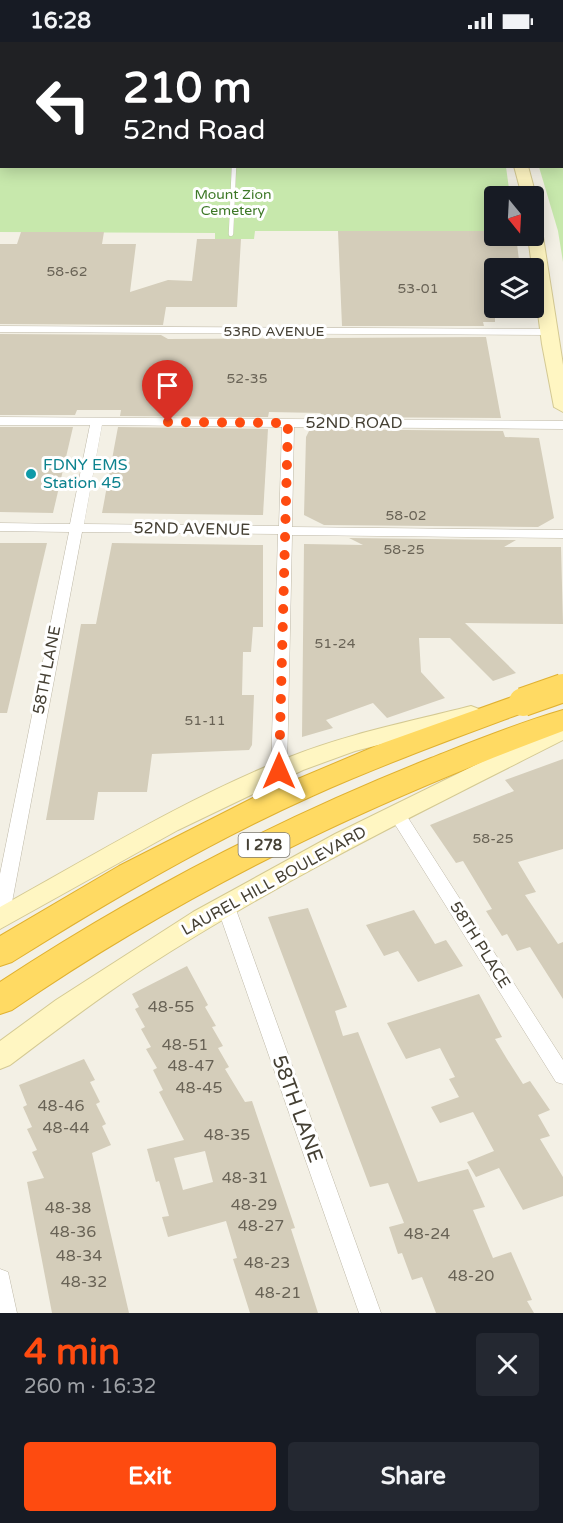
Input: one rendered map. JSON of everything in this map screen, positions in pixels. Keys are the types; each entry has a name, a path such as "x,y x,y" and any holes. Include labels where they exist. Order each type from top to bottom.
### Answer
{"highway":[{"name":"I 278","path":"0,953 133,874 266,805 399,748 563,689"},
{"name":"I 278","path":"0,1000 134,915 270,842 403,781 558,725"}],"main road":[{"path":"522,168 526,186"},
{"path":"537,246 549,332 563,407"},
{"path":"0,919 169,824 279,771 349,745 563,689"},
{"name":"LAUREL HILL BOULEVARD","path":"0,1057 112,975 225,904 397,814 558,725"}],"street":[{"name":"53RD AVENUE","path":"0,329 549,332"},
{"name":"52ND ROAD","path":"0,421 563,425"},
{"name":"58TH LANE","path":"0,919 74,527 97,422"},
{"path":"279,771 283,530 288,423"},
{"name":"52ND AVENUE","path":"0,527 563,534"},
{"name":"58TH PLACE","path":"397,814 563,1076"},
{"name":"58TH LANE","path":"225,904 370,1313"},
{"path":"0,1279 6,1313"}],"lane":[{"path":"231,234 234,168"}],"green space":[{"name":"Mount Zion Cemetery","path":"0,168 506,168 509,186 484,186 484,231 255,231 254,239 215,239 215,233 0,232"},
{"path":"539,168 563,168 563,262 558,231"}],"building":[{"path":"338,231 484,231 484,246 517,246 519,258 484,258 484,318 495,318 495,322 483,322 484,326 342,326"},
{"path":"21,232 104,232 102,244 136,244 130,292 168,280 192,281 197,239 241,239 237,307 166,307 163,325 0,324 0,244 17,244"},
{"path":"0,334 161,335 168,339 486,337 501,418 318,417 321,413 269,412 268,417 120,416 121,410 77,410 75,415 0,415"},
{"name":"FDNY EMS Station 45","path":"0,427 73,427 53,513 0,512"},
{"path":"118,427 268,429 263,515 102,513"},
{"path":"310,429 503,431 505,437 539,438 554,518 538,527 324,525 304,515 306,437"},
{"path":"349,538 516,540 504,547 561,547 563,624 465,623 516,673 493,681 450,638 419,638 421,672 445,698 387,718 373,703 326,720 333,728 302,737 304,544 363,545"},
{"path":"0,543 47,543 7,713 0,713"},
{"path":"112,543 263,545 263,627 253,627 251,652 243,652 242,695 254,695 252,745 249,750 152,754 147,792 98,792 94,820 46,820 81,624 96,624"},
{"path":"563,759 563,849 518,862 536,892 525,895 558,944 563,942 563,999 530,947 517,951 507,934 502,936 486,911 492,909 463,861 456,863 430,825 514,791 505,780"},
{"path":"308,908 347,1007 335,1011 343,1036 358,1032 418,1182 468,1169 485,1207 473,1210 493,1258 511,1252 532,1300 527,1301 534,1313 436,1313 422,1277 412,1280 402,1253 398,1254 389,1227 404,1223 388,1183 370,1187 268,917"},
{"path":"414,910 435,944 446,940 463,966 418,982 398,951 384,956 366,925"},
{"path":"187,966 208,1005 205,1007 216,1026 212,1027 223,1046 218,1048 229,1067 225,1069 245,1102 252,1101 295,1228 291,1229 318,1313 250,1313 233,1259 237,1258 226,1221 168,1237 162,1217 169,1216 147,1149 184,1140 159,1092 163,1090 153,1070 157,1068 146,1049 151,1047 141,1029 145,1027 135,1009 139,1007 132,994","holes":["205,1151 213,1182 183,1190 174,1158"]},
{"path":"479,994 502,1037 495,1039 507,1059 523,1084 530,1081 550,1110 538,1115 550,1136 540,1139 563,1177 563,1196 523,1210 499,1168 476,1177 467,1162 494,1151 473,1112 440,1123 431,1107 459,1097 449,1079 455,1077 440,1048 406,1059 387,1023"},
{"path":"84,1059 95,1080 90,1082 100,1102 96,1104 106,1124 102,1126 111,1145 92,1153 129,1313 52,1313 27,1182 44,1178 32,1152 37,1150 27,1129 32,1127 23,1107 27,1105 19,1085"}],"place":[{"name":"FDNY EMS Station 45","path":"31,474"}],"route":[{"path":"168,422 288,423 283,530 279,771"}]}
